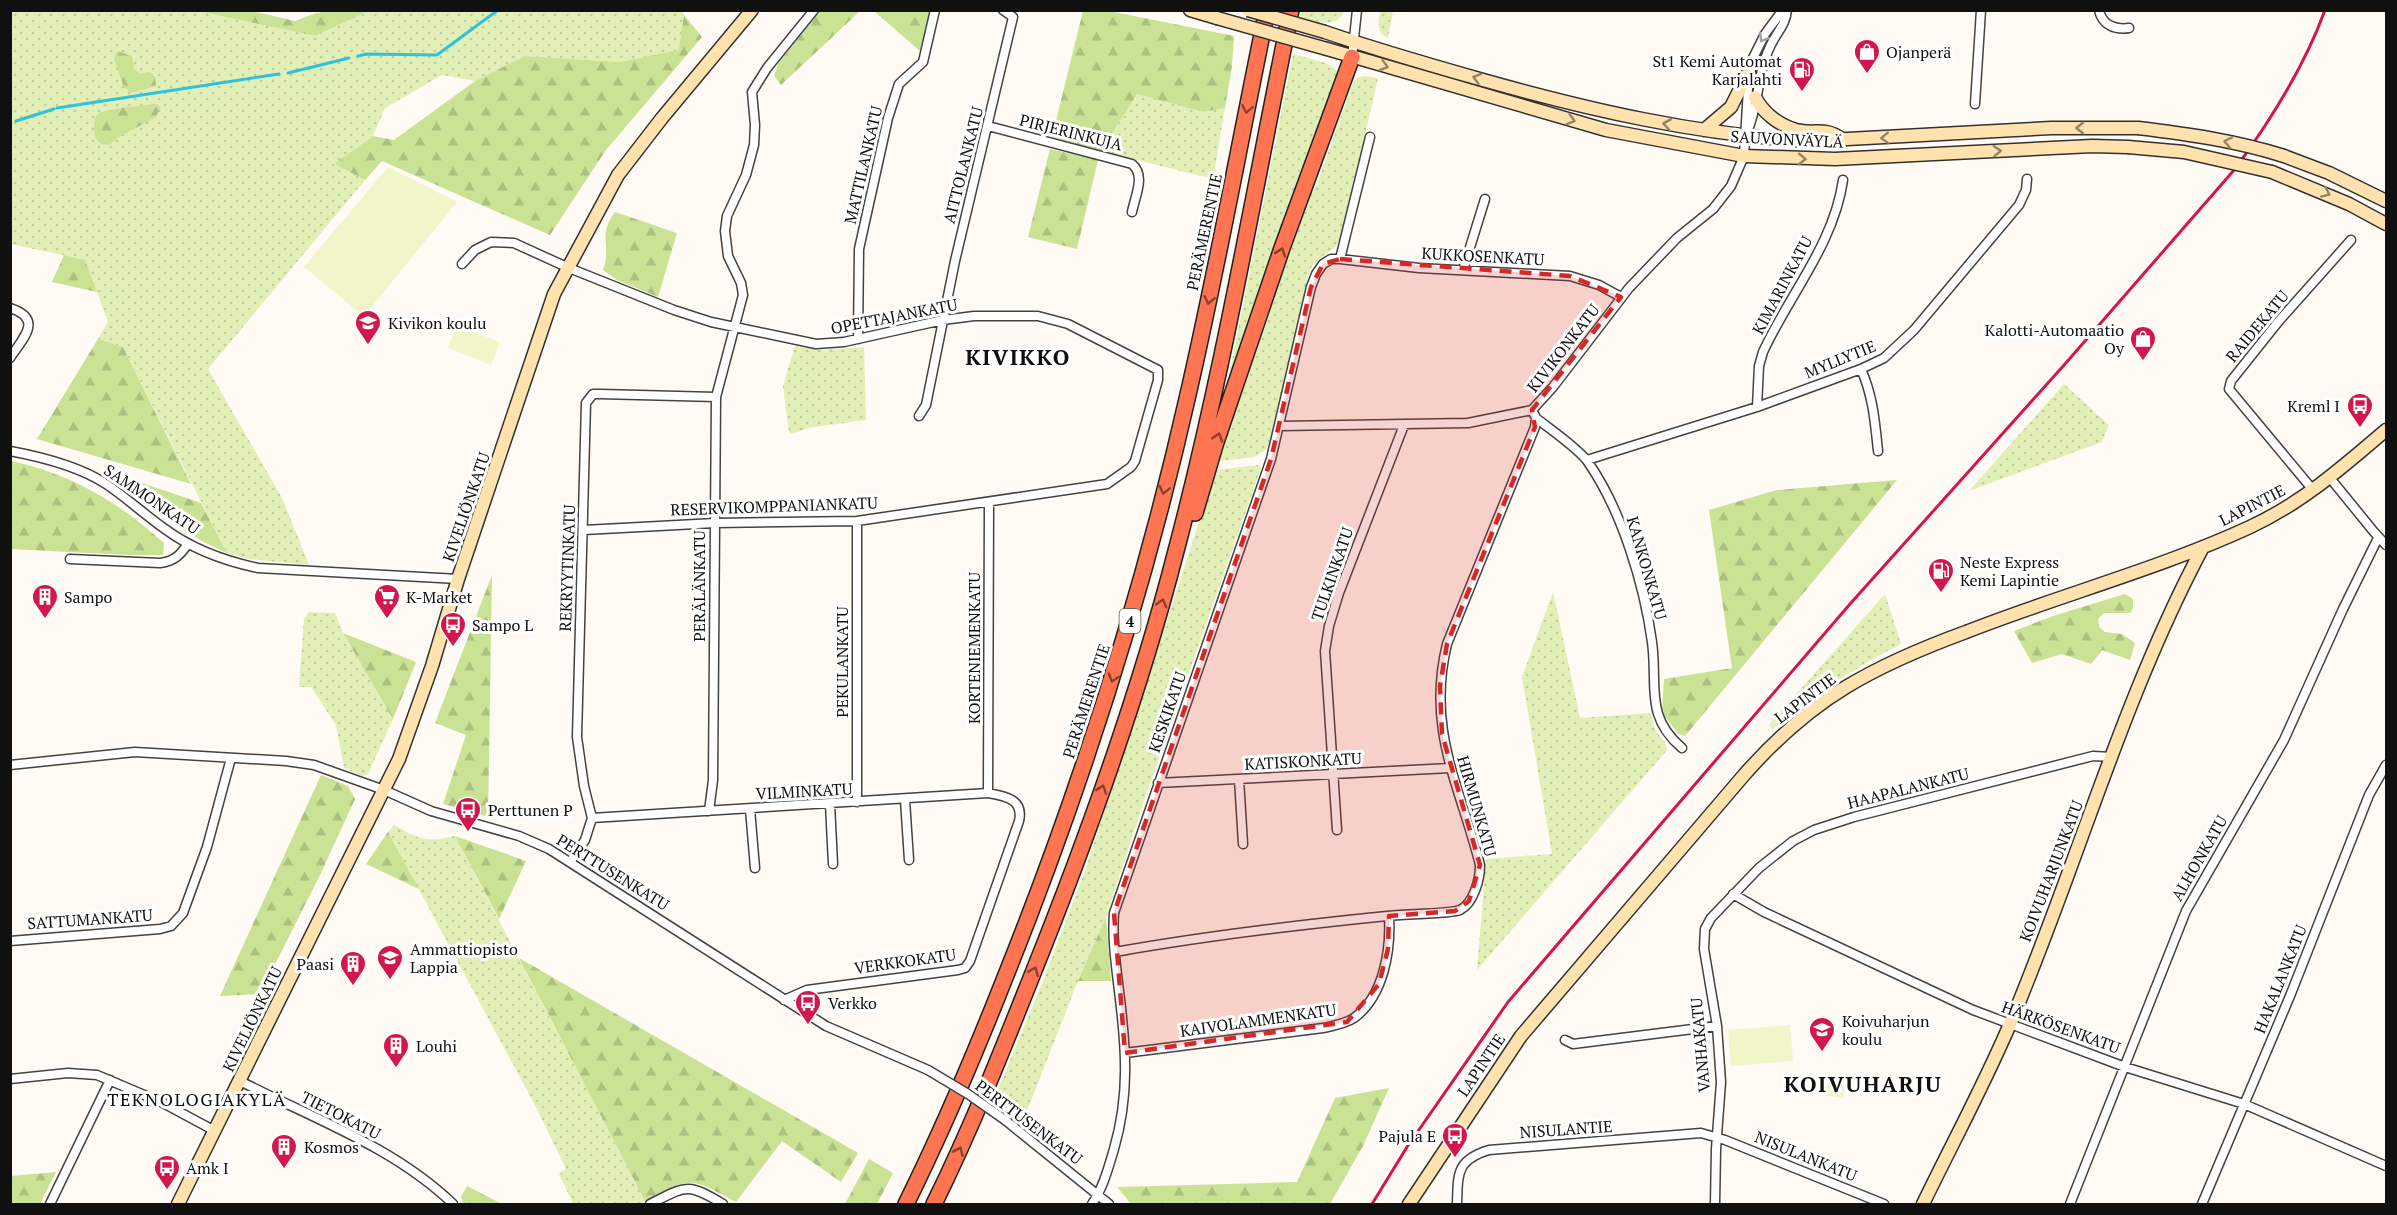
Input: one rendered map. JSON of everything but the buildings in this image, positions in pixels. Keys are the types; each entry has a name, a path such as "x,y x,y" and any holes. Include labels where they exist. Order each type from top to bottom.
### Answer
{"highway":[{"path":"1255,10 1252,33 1255,68"},
{"name":"PERÄMERENTIE","path":"906,1204 973,1057 1033,908 1120,656 1187,401 1267,10"},
{"name":"4","path":"934,1204 991,1078 1068,886 1124,724 1177,550 1224,347 1291,10"},
{"path":"1177,550 1192,522 1216,442 1282,248 1353,50"}],"main road":[{"name":"KIVELIÖNKATU","path":"178,1204 399,759 554,294 618,175 752,10"},
{"name":"SAUVONVÄYLÄ","path":"1190,10 1328,50 1353,50 1579,107 1704,130 1810,141 2051,128 2138,128 2192,135 2260,148 2330,173 2386,201"},
{"name":"SAUVONVÄYLÄ","path":"1248,10 1325,33 1353,50 1606,130 1744,156 1835,159 2092,146 2184,152 2272,172 2318,190 2386,224"},
{"path":"1704,130 1731,107 1749,71"},
{"path":"1755,97 1765,112 1786,125 1795,129 1830,132 1842,139"},
{"name":"LAPINTIE","path":"1409,1204 1521,1036 1763,753 1808,713 1854,682 1917,652 2023,609 2203,547 2252,526 2330,478 2386,430"},
{"name":"KOIVUHARJUNKATU","path":"1923,1204 2010,1024 2155,644 2203,547"}],"street":[{"name":"PERÄLÄNKATU","path":"709,812 713,780 716,397 742,302 743,289 728,256 725,225 746,175 754,145 753,92 767,68 814,10"},
{"name":"MATTILANKATU","path":"858,339 859,249 888,118 899,84 923,62 935,10"},
{"name":"AITTOLANKATU","path":"919,416 926,405 955,261 1013,17 1003,10"},
{"path":"1353,50 1357,10"},
{"path":"1745,136 1749,71 1764,34 1779,15 1787,10"},
{"path":"1745,136 1753,118 1760,70 1773,40 1787,20 1787,10"},
{"path":"1975,104 1981,10"},
{"path":"2099,10 2104,22 2111,27 2128,28"},
{"name":"PIRJERINKUJA","path":"988,126 1132,164 1140,175 1132,212"},
{"name":"KIVIKONKATU","path":"1280,426 1468,423 1534,414 1621,297 1644,270 1677,238 1719,203 1738,174 1744,156 1745,136"},
{"path":"1340,259 1370,137"},
{"name":"MYLLYTIE","path":"1587,460 1756,407 1861,369 1892,352 1914,330 2019,205 2026,190 2027,179"},
{"name":"KIMARINKATU","path":"1756,407 1759,366 1763,352 1814,260 1838,210 1843,180"},
{"path":"1463,270 1485,199"},
{"name":"RAIDEKATU","path":"2313,490 2229,388 2231,381 2278,322 2351,240"},
{"name":"OPETTAJANKATU","path":"462,264 483,245 502,241 530,249 569,268 674,310 711,322 816,344 858,339 943,320 995,315 1052,319 1068,324 1154,367 1159,374 1135,461 1131,468 1107,484"},
{"name":"KUKKOSENKATU","path":"1340,259 1419,268 1570,276 1599,285 1621,297"},
{"name":"KESKIKATU","path":"1092,1204 1098,1195 1121,1125 1126,1084 1114,913 1271,459 1316,273 1327,261 1340,259"},
{"path":"10,308 25,315 29,320 30,328 10,358"},
{"path":"1861,369 1874,406 1878,450"},
{"name":"REKRYYTINKATU","path":"592,818 584,786 577,737 586,403 589,397 600,394 716,397"},
{"name":"KANKONKATU","path":"1534,414 1587,460 1614,510 1639,582 1652,643 1656,710 1667,733 1683,747"},
{"name":"HIRMUNKATU","path":"1115,952 1274,929 1460,910 1469,901 1476,887 1480,865 1442,734 1440,700 1445,653 1535,427 1534,414"},
{"name":"TULKINKATU","path":"1337,830 1325,651 1329,626 1339,593 1404,425"},
{"name":"SAMMONKATU","path":"10,451 62,465 105,483 167,531 188,544 231,562 258,568 458,579"},
{"path":"2330,478 2386,545"},
{"name":"RESERVIKOMPPANIANKATU","path":"584,530 715,523 857,521 1107,484"},
{"name":"KORTENIEMENKATU","path":"988,793 989,502"},
{"name":"PEKULANKATU","path":"857,521 857,802"},
{"name":"ALHONKATU","path":"2070,1204 2187,908 2284,740 2378,537"},
{"path":"70,560 160,564 172,561 179,556 188,544"},
{"name":"PERTTUSENKATU","path":"10,765 135,752 286,761 314,765 384,790 431,811 519,836 571,861 826,1026 928,1070 968,1094 1005,1120 1109,1204"},
{"name":"HAAPALANKATU","path":"1733,894 1759,868 1793,841 1814,830 1861,815 2093,756 2112,757"},
{"name":"SATTUMANKATU","path":"10,941 160,929 171,926 183,913 207,847 231,758"},
{"name":"HAKALANKATU","path":"2202,1204 2290,996 2369,795 2386,765"},
{"name":"KATISKONKATU","path":"1158,783 1450,768"},
{"path":"1239,779 1244,844"},
{"name":"VILMINKATU","path":"592,818 988,793 1005,796 1016,803"},
{"path":"905,800 909,860"},
{"name":"VERKKOKATU","path":"784,1000 807,990 965,968 970,961 1020,820 1020,810 1016,803"},
{"path":"830,804 833,864"},
{"path":"750,809 755,868"},
{"path":"571,861 585,840 592,818"},
{"name":"HÄRKÖSENKATU","path":"1733,894 1764,912 1935,993 2125,1067 2244,1104 2386,1166"},
{"name":"VANHAKATU","path":"1715,1204 1716,1137 1721,1082 1717,1026 1704,949 1704,935 1708,922 1733,894"},
{"name":"KAIVOLAMMENKATU","path":"1125,1053 1323,1028 1353,1019 1374,994 1379,984 1388,949 1389,916"},
{"path":"1564,1040 1573,1044 1717,1026"},
{"path":"10,1079 80,1072 97,1075 163,1103 214,1131"},
{"path":"50,1204 110,1080"},
{"name":"TIETOKATU","path":"240,1081 370,1145 405,1167 453,1204"},
{"name":"NISULANTIE","path":"1457,1204 1458,1174 1463,1164 1471,1155 1489,1150 1701,1133 1716,1137"},
{"name":"NISULANKATU","path":"1716,1137 1884,1204"},
{"path":"650,1204 686,1188 696,1189 723,1204"}],"highlighted area":[{"path":"1340,259 1570,276 1621,297 1532,410 1535,427 1447,644 1440,686 1442,734 1480,865 1469,901 1455,911 1389,916 1388,949 1379,984 1347,1022 1125,1053 1114,913 1271,459 1311,287 1323,264"}],"green space":[{"path":"682,10 684,15 680,50 619,62 525,56 475,81 442,75 385,108 373,136 334,164 365,180 208,369 282,498 309,565 249,559 227,553 123,347 98,339 108,322 85,260 11,244 11,11 198,11 315,36 369,11"},
{"path":"1301,10 1344,11 1336,21 1325,23 1300,17"},
{"path":"198,11 252,11 295,21 328,11 369,11 315,36"},
{"path":"820,11 860,11 781,85 774,76 778,64"},
{"path":"874,11 931,11 920,51"},
{"path":"1083,11 1109,11 1234,36 1225,108 1203,112 1137,94 1101,151 1052,137"},
{"path":"1380,11 1393,11 1388,38 1380,30 1378,23"},
{"path":"684,15 702,37 606,150 550,235 382,161 365,180 334,164 373,136 394,140 475,81 525,56 619,62 679,50"},
{"path":"117,51 132,56 134,69 140,74 150,72 155,77 156,86 131,93 124,87 114,59"},
{"path":"1293,54 1326,63 1339,72 1233,377 1229,376"},
{"path":"1364,76 1378,78 1342,235 1335,246 1310,269 1268,448 1254,457 1218,461 1311,193 1316,187 1353,83 1357,78"},
{"path":"1137,94 1203,112 1225,108 1213,179 1101,151"},
{"path":"157,104 160,108 156,117 109,145 101,144 95,138 94,122 98,114"},
{"path":"1050,149 1098,160 1077,249 1028,237"},
{"path":"388,167 457,202 364,316 304,267"},
{"path":"615,212 677,233 658,297 617,280 603,270 607,228"},
{"path":"64,255 85,260 97,292 52,282"},
{"path":"456,325 500,342 491,365 448,348"},
{"path":"98,339 123,347 191,484 37,439"},
{"path":"795,346 821,350 864,347 866,420 808,428 792,434 789,432 783,386"},
{"path":"2064,384 2109,425 2102,442 1969,491"},
{"path":"11,461 74,482 111,502 164,543 163,555 11,549"},
{"path":"1258,465 1261,468 1144,801 1106,917 1078,981 1023,1121 994,1099 1085,871 1216,470"},
{"path":"122,476 201,503 227,553 197,538 158,513 121,482"},
{"path":"1897,480 1685,736 1678,734 1662,712 1664,679 1732,668 1709,510 1777,490"},
{"path":"492,575 488,817 443,804 466,735 435,723"},
{"path":"1553,592 1580,718 1651,713 1655,730 1665,742 1667,750 1477,970 1486,859 1552,854 1522,677"},
{"path":"1885,594 1901,644 1834,683 1772,729 1769,725"},
{"path":"2125,594 2133,599 2133,608 2130,613 2104,613 2098,619 2099,627 2105,632 2122,634 2135,643 2130,660 2102,650 2091,664 2062,654 2032,663 2014,631 2053,616"},
{"path":"309,612 335,613 343,633 393,719 368,774 362,776 344,768 336,725 311,687 299,687 304,619"},
{"path":"343,633 416,662 393,719"},
{"path":"321,775 348,786 355,799 320,875 260,994 220,996"},
{"path":"394,825 423,838 437,839 455,836 645,1201 638,1204 573,1204 559,1174 566,1169 536,1107 388,832"},
{"path":"388,832 419,889 366,864"},
{"path":"455,836 526,861 499,919"},
{"path":"1106,917 1111,981 1078,981"},
{"path":"519,958 858,1153 841,1182 782,1141 736,1202 709,1188 691,1183 673,1187 645,1201"},
{"path":"1790,1025 1793,1061 1731,1066 1728,1030"},
{"path":"1819,1078 1846,1082 1843,1098 1817,1094"},
{"path":"1389,1088 1363,1146 1330,1204 1131,1204 1117,1187 1297,1182 1335,1098"},
{"path":"869,1159 893,1173 877,1204 845,1204"},
{"path":"56,1172 40,1204 11,1204 11,1176"},
{"path":"467,1186 502,1204 464,1204 461,1197"}],"waterway":[{"path":"358,56 367,54 437,55 498,10"},
{"path":"288,73 349,58"},
{"path":"57,108 279,74"},
{"path":"16,121 54,109"}],"railway":[{"path":"1372,1204 1407,1147 1508,1002 1850,604 2065,364 2235,169 2286,93 2325,10"}],"place":[{"name":"Ojanperä","path":"1867,75"},
{"name":"St1 Kemi Automat Karjalahti","path":"1802,93"},
{"name":"Kivikon koulu","path":"368,346"},
{"name":"Kalotti-Automaatio Oy","path":"2143,362"},
{"name":"Kreml I","path":"2360,429"},
{"name":"Neste Express Kemi Lapintie","path":"1941,594"},
{"name":"Sampo","path":"45,620"},
{"name":"K-Market","path":"387,620"},
{"name":"Sampo L","path":"453,648"},
{"name":"Perttunen P","path":"468,833"},
{"name":"Ammattiopisto Lappia","path":"390,981"},
{"name":"Paasi","path":"353,987"},
{"name":"Verkko","path":"808,1026"},
{"name":"Koivuharjun koulu","path":"1822,1053"},
{"name":"Louhi","path":"396,1069"},
{"name":"Pajula E","path":"1455,1159"},
{"name":"Kosmos","path":"284,1170"},
{"name":"Amk I","path":"167,1191"}],"district":[{"name":"KIVIKKO","path":"1018,356"},
{"name":"KOIVUHARJU","path":"1863,1083"},
{"name":"TEKNOLOGIAKYLÄ","path":"197,1099"}]}
